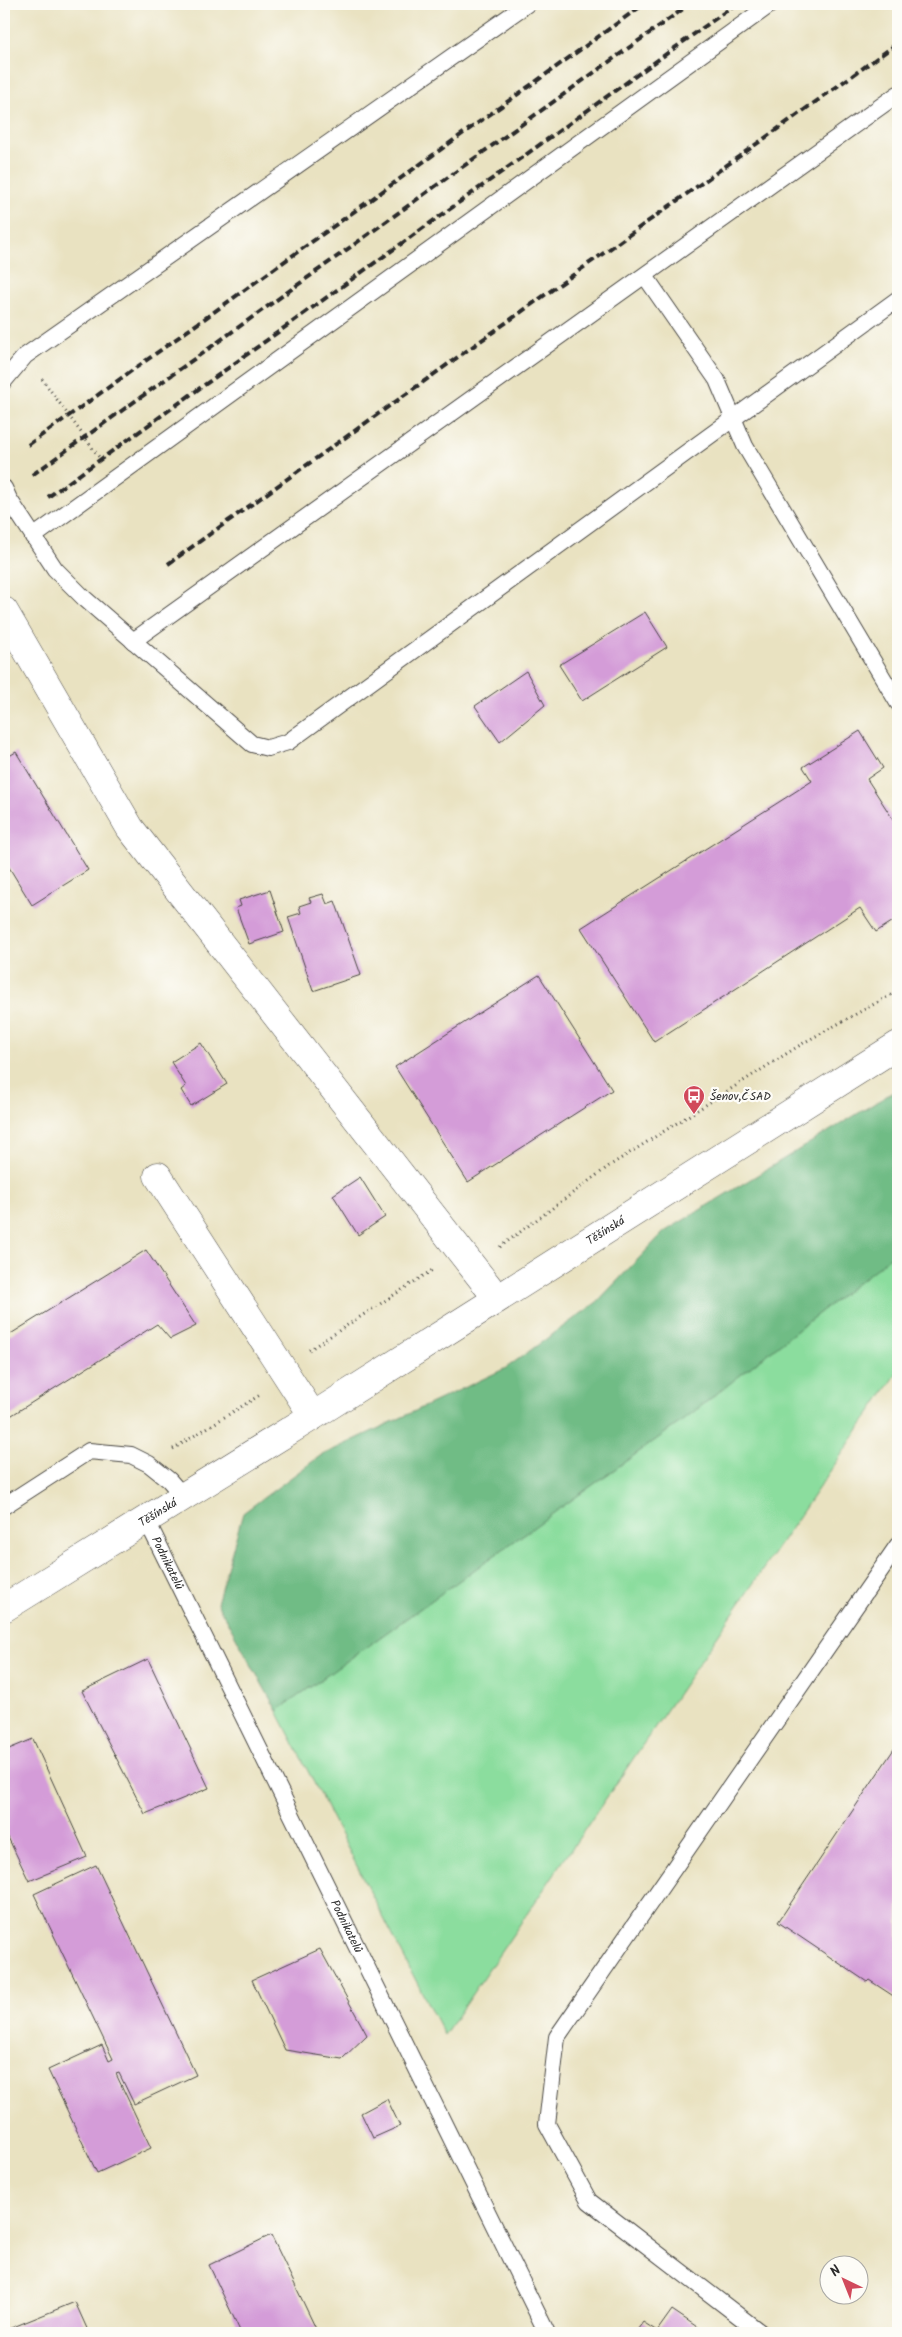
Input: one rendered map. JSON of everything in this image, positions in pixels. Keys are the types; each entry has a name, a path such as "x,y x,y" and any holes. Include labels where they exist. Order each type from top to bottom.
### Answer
{"street":[{"path":"4,611 130,828 497,1298"},
{"name":"Těšínská","path":"4,1608 313,1416 898,1045"},
{"path":"158,1176 313,1416"}],"lane":[{"path":"4,381 25,356 526,4"},
{"path":"33,537 771,4"},
{"path":"133,641 898,94"},
{"path":"645,276 717,380 745,446 898,702"},
{"path":"4,488 33,537 61,575 84,598 252,744 268,748 288,742 898,299"},
{"path":"4,1506 89,1451 131,1455 149,1464 169,1480 184,1496"},
{"name":"Podnikatelů","path":"146,1519 546,2333"},
{"path":"761,2333 589,2201 547,2124 557,2037 898,1545"}],"path":[{"path":"25,356 114,478"},
{"path":"149,1464 284,1373 466,1258 510,1242 609,1166 804,1042 898,991"}],"green space":[{"path":"898,1089 898,1251 682,1421 277,1711 217,1603 243,1513 320,1456 506,1368 597,1302 664,1232"},
{"path":"898,1251 898,1372 444,2035 277,1711 682,1421"}],"building":[{"path":"645,612 667,647 582,701 559,665"},
{"path":"526,671 545,705 500,742 475,706"},
{"path":"860,731 883,768 867,779 898,827 898,906 896,907 898,918 876,932 860,908 654,1042 581,928 812,781 803,767"},
{"path":"16,752 88,870 32,905 4,859 4,759"},
{"path":"270,890 284,932 249,944 236,908 241,906 239,900"},
{"path":"323,894 327,904 335,901 361,975 313,991 288,917 301,913 299,906 311,902 309,898"},
{"path":"539,975 612,1090 468,1182 395,1067"},
{"path":"201,1043 227,1084 191,1106 181,1090 186,1086 171,1062"},
{"path":"360,1177 385,1217 358,1235 333,1195"},
{"path":"146,1250 196,1326 170,1339 157,1324 4,1420 4,1338"},
{"path":"148,1659 209,1788 145,1814 82,1691"},
{"path":"33,1739 87,1857 29,1881 4,1829 4,1751"},
{"path":"898,1743 898,1999 869,1980 867,1982 778,1922"},
{"path":"96,1865 196,2075 134,2104 119,2073 116,2074 151,2148 97,2173 48,2070 102,2045 109,2061 113,2059 34,1894"},
{"path":"320,1949 367,2035 342,2059 285,2050 252,1980"},
{"path":"387,2099 400,2126 373,2138 361,2113"},
{"path":"271,2235 318,2333 241,2333 209,2265"},
{"path":"75,2302 89,2333 7,2333 6,2330"},
{"path":"672,2310 706,2333 635,2333 643,2322 657,2331"}],"railway":[{"path":"28,445 644,4"},
{"path":"32,475 690,4"},
{"path":"48,497 736,4"},
{"path":"168,564 898,43"}],"place":[{"name":"Šenov,ČSAD","path":"694,1115"}]}
